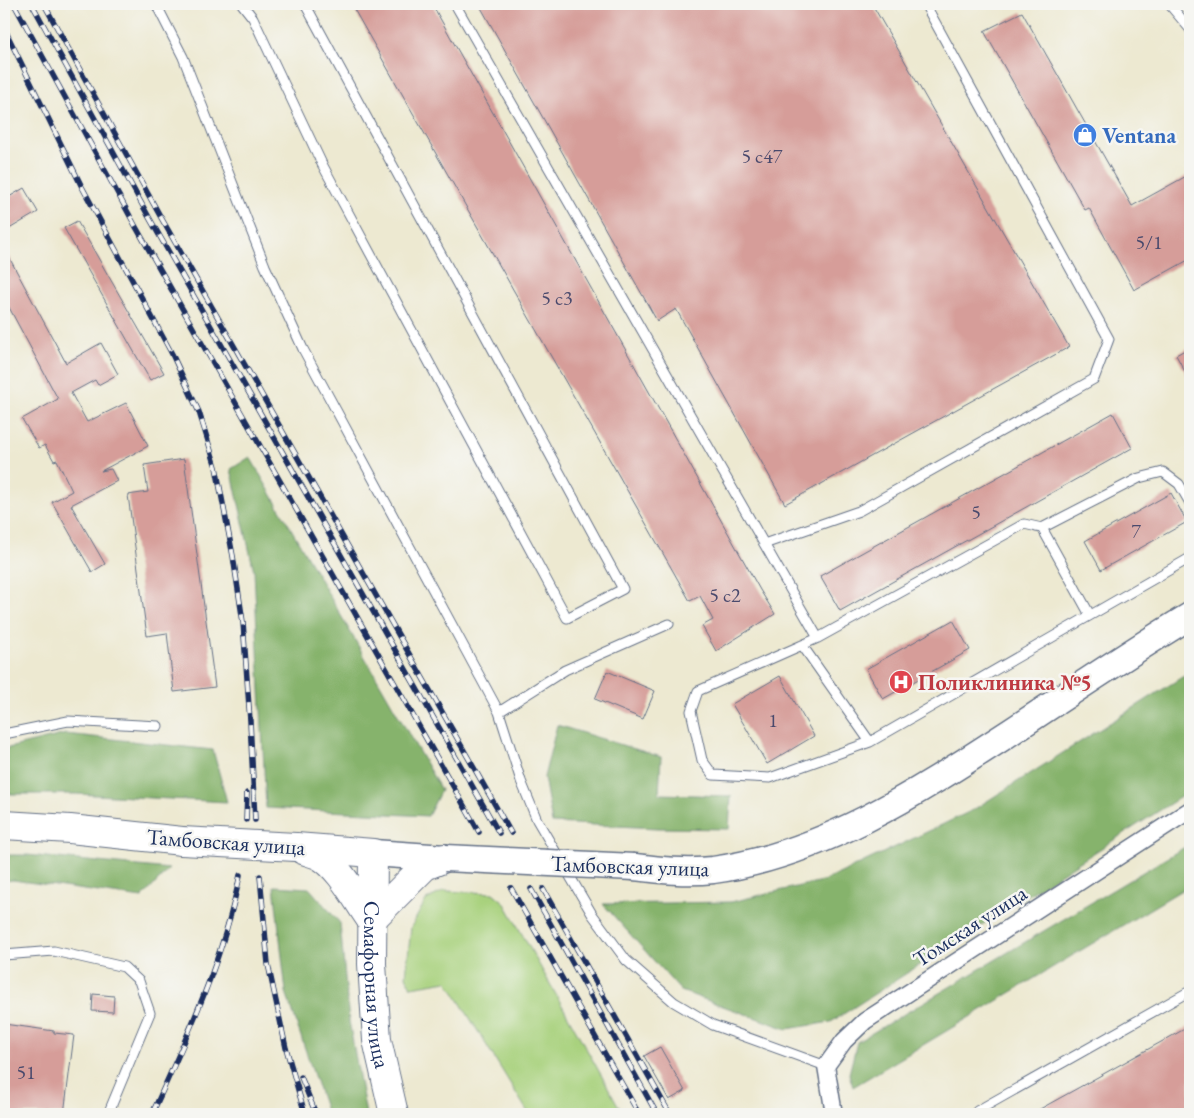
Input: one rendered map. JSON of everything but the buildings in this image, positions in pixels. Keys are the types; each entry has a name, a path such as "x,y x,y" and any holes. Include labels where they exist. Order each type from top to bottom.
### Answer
{"highway":[{"name":"Тамбовская улица","path":"4,825 373,853"},
{"path":"296,847 320,856 343,878 371,920 425,866 445,858"},
{"name":"Семафорная улица","path":"373,853 371,920 377,1040 394,1114"}],"main road":[{"name":"Тамбовская улица","path":"373,853 634,867 670,871 711,870 772,857 824,838 881,811 963,763 1190,616"}],"street":[{"name":"Томская улица","path":"826,1066 844,1041 864,1021 1190,810"},
{"path":"826,1066 834,1114"}],"lane":[{"path":"156,4 183,57 264,266 303,349 499,712 521,781 537,820 592,914 626,960 674,1002 713,1025 826,1066"},
{"path":"242,4 253,18 322,164 567,618 623,588 305,4"},
{"path":"455,4 818,638"},
{"path":"764,544 859,511 1094,379 1109,339 925,4"},
{"path":"1169,4 1190,29"},
{"path":"1190,503 1179,484 1163,472 1138,478 1042,528 1024,524 818,638 698,690 691,711 702,760 713,775 770,778 870,742 1190,558"},
{"path":"1042,528 1090,615"},
{"path":"499,712 566,670 669,624"},
{"path":"802,644 870,742"},
{"path":"4,734 68,721 158,726"},
{"path":"4,955 54,951 124,967 138,981 150,1013 108,1114"},
{"path":"978,1114 978,1111 1190,991"}],"green space":[{"path":"250,457 441,790 428,816 266,808 254,571 231,469"},
{"path":"1190,672 1190,791 831,1022 787,1029 681,991 603,904 731,902 826,880 973,810"},
{"path":"557,725 661,757 659,794 731,796 729,829 552,823 544,777"},
{"path":"66,734 213,750 227,802 76,794 4,794 4,749"},
{"path":"1190,844 1190,885 853,1087 849,1074 857,1042"},
{"path":"4,855 27,855 169,869 142,898 13,880 4,881"},
{"path":"274,886 309,888 340,923 349,1021 366,1114 327,1114 286,992"},
{"path":"444,891 493,893 504,902 623,1114 529,1114 447,981 411,987 406,976 411,927 426,900"}],"railway":[{"path":"14,4 136,227 479,832"},
{"path":"32,4 150,219 499,833"},
{"path":"44,4 159,214 511,833"},
{"path":"4,28 81,185 172,354 199,412 216,467 243,622 255,820"},
{"path":"246,820 247,793"},
{"path":"152,1114 203,997 224,937 240,875"},
{"path":"260,876 268,964 286,1048 305,1114"},
{"path":"511,888 639,1114"},
{"path":"531,889 657,1114"},
{"path":"543,889 670,1114"},
{"path":"301,1077 316,1114"}],"place":[{"name":"Ventana","path":"1085,135"},
{"name":"Поликлиника №5","path":"901,682"}]}
